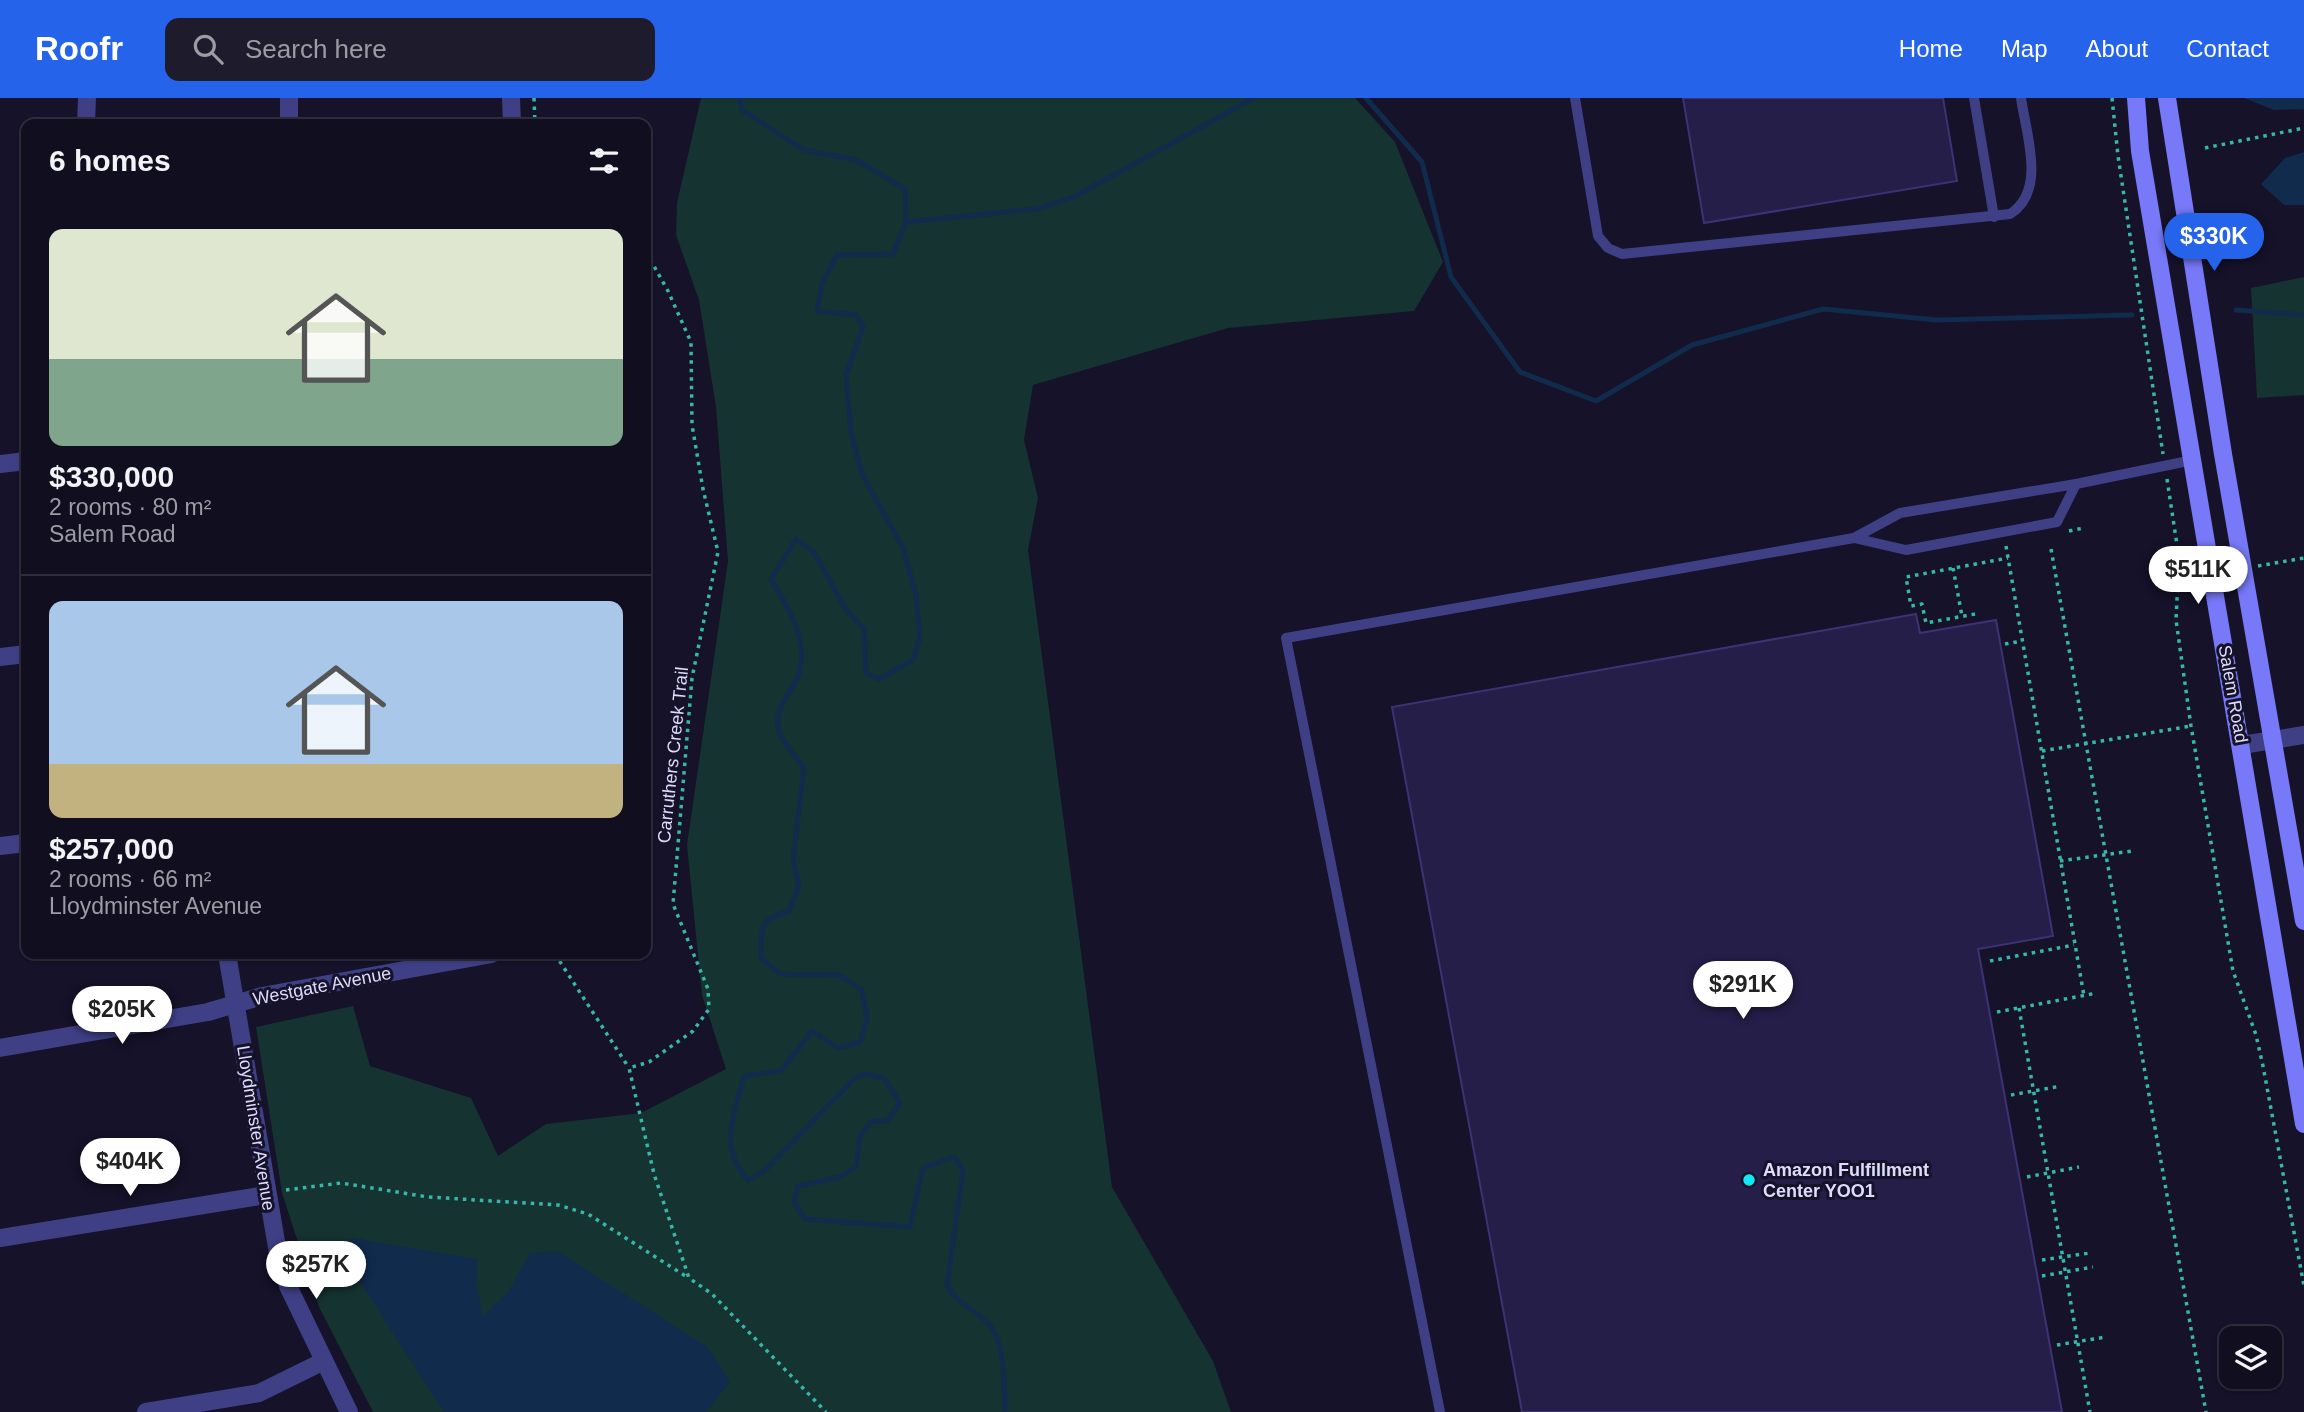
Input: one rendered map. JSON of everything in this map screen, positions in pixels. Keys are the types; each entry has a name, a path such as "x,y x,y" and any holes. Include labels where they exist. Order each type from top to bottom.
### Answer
{"main road":[{"name":"Salem Road","path":"2136,98 2140,152 2304,1124"},
{"name":"Salem Road","path":"2167,98 2223,454 2245,567 2304,921"}],"street":[{"path":"86,119 87,98"},
{"path":"289,98 289,119"},
{"path":"511,98 512,119"},
{"path":"0,464 21,462"},
{"path":"0,657 21,655"},
{"path":"2242,745 2304,735"},
{"path":"0,846 21,844"},
{"name":"Lloydminster Avenue","path":"228,959 266,1195 285,1277 349,1412"},
{"name":"Westgate Avenue","path":"0,1048 208,1012 275,994 465,959"},
{"path":"0,1238 266,1195"},
{"path":"146,1412 259,1393 324,1361"}],"lane":[{"path":"1575,98 1598,236 1608,248 1622,254 2010,214 2021,207 2029,195 2032,180 2021,98"},
{"path":"1974,98 1994,217"},
{"path":"1440,1412 1286,638 1854,538 1900,513 2076,484 2193,460"},
{"path":"1854,538 1906,550 2057,522 2076,484"}],"path":[{"path":"534,98 535,119"},
{"path":"2112,98 2118,156 2179,558 2176,620 2191,726 2233,971 2256,1035 2263,1066 2304,1286"},
{"path":"2204,148 2304,128"},
{"name":"Carruthers Creek Trail","path":"629,1068 649,1062 693,1031 709,1009 708,989 673,904 692,678 718,552 702,489 692,425 691,342 651,262"},
{"path":"2058,533 2084,528"},
{"path":"2006,543 2084,996"},
{"path":"2051,550 2206,1412"},
{"path":"1975,614 1926,624 1922,604 1911,606 1906,577 2008,558"},
{"path":"2245,567 2279,564 2304,558"},
{"path":"1953,568 1962,617"},
{"path":"2005,644 2022,641"},
{"path":"2042,751 2191,726"},
{"path":"2060,861 2132,851"},
{"path":"1990,961 2075,945"},
{"path":"558,959 629,1068 654,1174 689,1278"},
{"path":"1997,1012 2097,993"},
{"path":"2019,1007 2090,1412"},
{"path":"2011,1095 2061,1086"},
{"path":"2026,1178 2079,1167"},
{"path":"266,1195 341,1182 428,1196 558,1205 588,1214 712,1294 826,1412"},
{"path":"2042,1260 2090,1253"},
{"path":"2042,1276 2092,1267"},
{"path":"2057,1345 2106,1337"}],"green space":[{"path":"701,98 1355,98 1395,142 1443,262 1414,311 1228,328 1033,385 1024,440 1038,498 1028,550 1112,1187 1213,1361 1231,1412 373,1412 319,1307 282,1193 256,1027 353,1006 370,1066 471,1098 498,1156 546,1124 641,1113 726,1069 702,995 687,845 728,561 716,407 699,300 676,235 677,203"},
{"path":"2304,277 2304,395 2257,398 2251,288"}],"water":[{"path":"2244,98 2304,98 2304,109 2274,110"},
{"path":"2304,152 2304,205 2284,205 2261,184 2285,158"},
{"path":"354,1238 477,1259 476,1285 483,1316 508,1292 530,1253 557,1251 709,1348 730,1382 706,1412 444,1412 338,1248"}],"building":[{"path":"1683,98 1943,98 1957,181 1704,223"},
{"name":"Amazon Fulfillment Center YOO1","path":"1916,614 1920,633 1996,620 2053,936 1978,949 2062,1412 1522,1412 1392,707"}],"waterway":[{"path":"739,98 742,110 804,150 856,160 905,189 906,222 893,254 837,255 822,284 817,311 856,315 863,327 846,375 851,433 863,476 903,548 916,595 920,637 913,660 879,679 866,673 864,629 846,610 814,552 796,539 771,579 795,625 802,650 798,676 780,709 778,723 784,741 804,768 793,859 799,886 789,911 772,918 763,927 761,958 780,974 839,975 862,990 867,1019 860,1042 838,1048 812,1031 781,1071 744,1076 731,1130 733,1155 748,1180 763,1172 855,1078 865,1074 884,1078 900,1103 887,1121 872,1121 860,1136 856,1167 840,1177 798,1186 794,1202 805,1219 910,1227 923,1168 954,1157 963,1170 947,1286 956,1297 987,1322 998,1340 1003,1365 1005,1412"},
{"path":"906,222 1037,209 1074,197 1254,98"},
{"path":"1366,98 1422,162 1451,277 1520,372 1596,401 1692,345 1823,309 1937,320 2132,315"},
{"path":"2236,310 2304,315"}],"place":[{"name":"Amazon Fulfillment Center YOO1","path":"1749,1180"}]}
